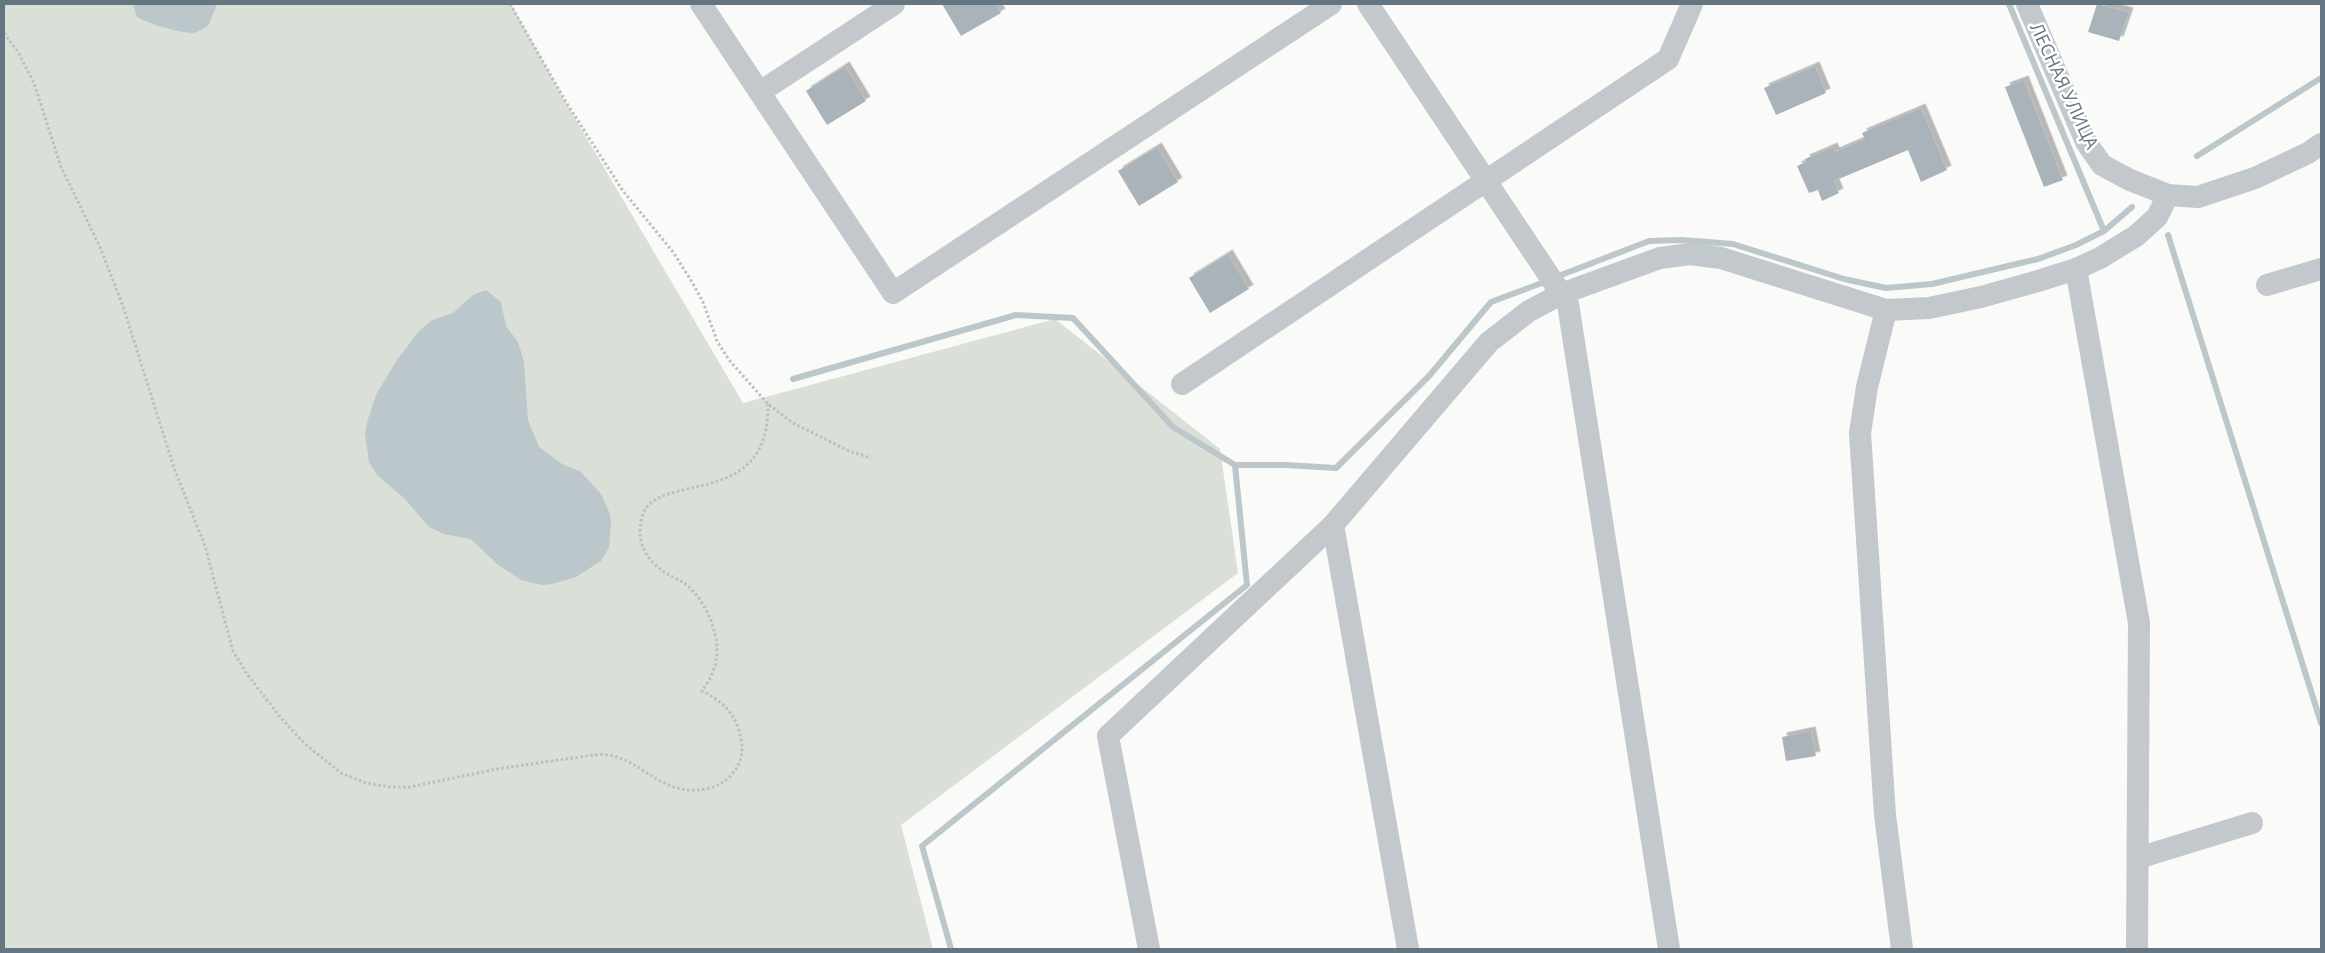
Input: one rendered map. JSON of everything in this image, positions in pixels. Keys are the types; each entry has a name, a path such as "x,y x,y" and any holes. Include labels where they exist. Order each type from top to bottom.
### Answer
{"street":[{"path":"701,4 893,293 1331,4"},
{"path":"760,92 894,4"},
{"path":"1368,4 1568,304 1669,949"},
{"path":"1182,384 1668,59 1692,4"},
{"name":"ЛЕСНАЯ УЛИЦА","path":"2027,4 2086,142 2102,165 2130,180 2168,196"},
{"path":"1149,949 1108,736 1333,525 1489,342 1529,310 1560,294 1660,258 1690,254 1721,258 1886,310 1929,308 1981,297 2076,269 2100,258 2136,236 2157,217 2168,196 2198,197 2255,178 2308,153 2321,144"},
{"path":"2076,269 2139,623 2137,949"},
{"path":"2267,285 2321,269"},
{"path":"1886,310 1868,387 1860,433 1885,815 1902,949"},
{"path":"1333,525 1408,949"},
{"path":"2138,858 2252,823"}],"path":[{"path":"510,4 566,102 622,191 673,252 692,282 703,302 717,341 729,360 768,404 793,423 849,451 871,458"},
{"path":"4,33 18,52 34,83 61,167 100,247 123,306 174,468 205,546 233,651 247,674 281,718 305,744 341,773 366,783 390,787 410,787 497,769 592,755 608,755 625,761 672,787 688,791 708,789 727,780 740,766 743,749 734,717 717,698 702,691 714,670 717,653 711,621 696,593 685,583 656,567 646,556 641,544 639,531 642,515 648,505 658,497 711,484 728,477 757,453 765,438 768,424 768,404"}],"shaded area":[{"path":"4,4 511,4 563,98 743,403 1055,319 1220,449 1238,573 901,825 933,949 4,949"},
{"path":"133,4 217,4 208,26 193,33 187,33 157,25 137,17"},
{"path":"486,290 501,302 506,326 518,342 524,362 528,420 539,447 562,464 581,472 601,494 610,514 609,547 601,561 576,577 552,584 542,585 521,580 497,564 471,539 444,534 429,527 404,498 377,475 369,462 365,433 368,419 376,395 397,360 419,331 432,320 453,313 473,295"}],"building":[{"path":"942,4 995,4 1001,13 961,36"},
{"path":"2097,4 2129,12 2119,41 2088,32"},
{"path":"845,66 866,101 827,125 806,91"},
{"path":"1815,66 1826,93 1776,115 1764,88"},
{"path":"2024,80 2063,180 2044,187 2005,87"},
{"path":"1921,108 1947,170 1921,182 1908,150 1834,181 1839,193 1822,201 1818,190 1809,193 1797,166 1806,162 1805,159 1833,147 1835,152 1865,139 1862,133"},
{"path":"1157,147 1178,182 1139,206 1118,171"},
{"path":"1228,254 1249,289 1210,313 1189,278"},
{"path":"1811,731 1816,756 1786,761 1782,737"}],"waterway":[{"path":"2009,4 2104,231"},
{"path":"2197,156 2321,78"},
{"path":"1556,277 1649,241 1682,240 1733,244 1844,279 1886,288 1932,284 2038,259 2076,245 2104,231 2132,207"},
{"path":"2168,235 2321,723"},
{"path":"793,379 1016,315 1073,318 1173,427 1235,465 1336,468 1429,376 1491,302 1547,281"},
{"path":"951,949 922,846 1247,585 1235,465"}]}
